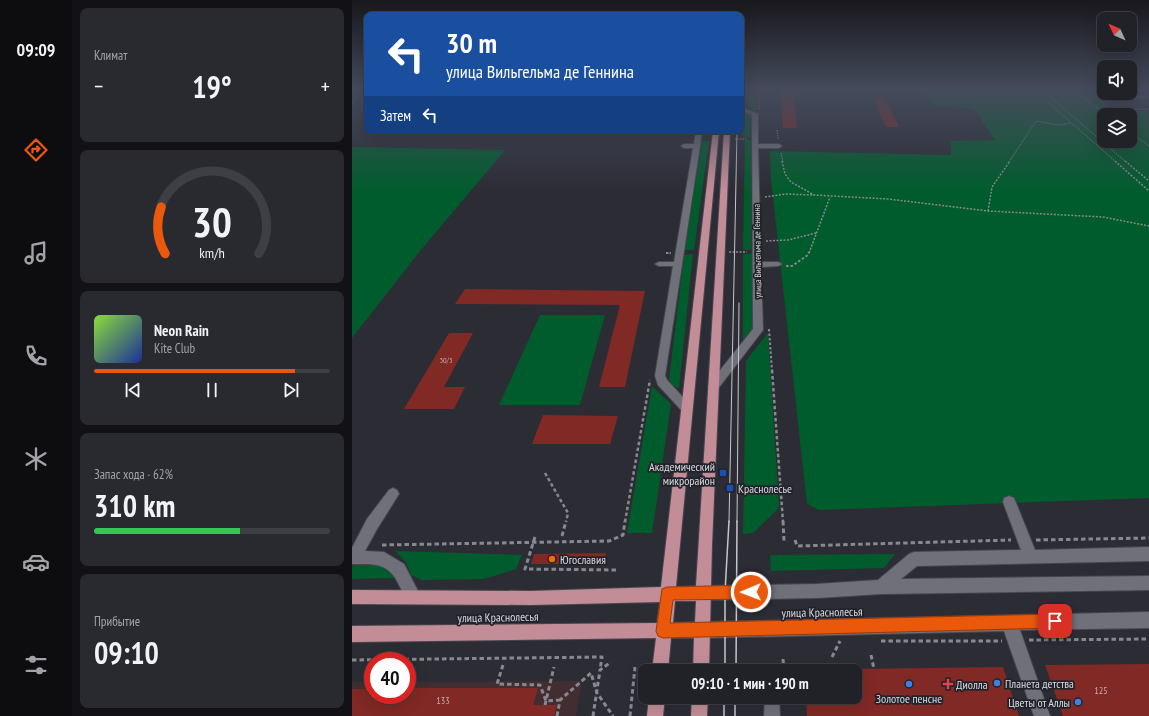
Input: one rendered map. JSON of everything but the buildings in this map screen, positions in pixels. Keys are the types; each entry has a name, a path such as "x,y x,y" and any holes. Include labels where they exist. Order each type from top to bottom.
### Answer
{"main road":[{"path":"661,664 716,134"},
{"path":"701,664 713,387 727,134"},
{"name":"улица Краснолесья","path":"352,597 531,598 704,593"},
{"name":"улица Краснолесья","path":"352,634 702,630"},
{"path":"655,716 656,704"},
{"path":"699,716 700,704"}],"street":[{"name":"улица Вильгельма де Геннина","path":"713,387 758,330 755,123"},
{"path":"687,409 662,382 660,376 699,134"},
{"path":"684,146 697,146"},
{"path":"755,146 779,146"},
{"path":"659,264 678,264"},
{"path":"758,265 778,264"},
{"path":"393,494 372,524 356,553 384,559 399,570 414,597"},
{"path":"1009,502 1030,555"},
{"path":"881,587 914,559 1030,555 1149,554"},
{"name":"улица Краснолесья","path":"704,593 817,591 881,587 1149,583"},
{"name":"улица Краснолесья","path":"702,630 1149,620"},
{"path":"1009,622 1042,716"}],"path":[{"path":"988,211 992,187 1034,123"},
{"path":"1050,123 1059,125 1069,123"},
{"path":"1072,123 1149,191"},
{"path":"1081,123 1149,181"},
{"path":"1137,137 1149,146"},
{"path":"785,174 791,182 814,195"},
{"path":"762,197 786,194 814,195 830,198 888,199 988,211 1103,217 1149,226"},
{"path":"792,266 808,255 830,198"},
{"path":"763,241 788,240 816,233"},
{"path":"545,474 568,513 562,536"},
{"path":"356,553 533,543 609,541 623,535"},
{"path":"535,536 525,569 616,570"},
{"path":"795,540 797,546 1149,538"},
{"path":"877,641 1149,639"},
{"path":"832,657 839,641 846,641"},
{"path":"871,655 874,669"},
{"path":"352,660 602,657 593,716"},
{"path":"784,659 784,664"},
{"path":"600,670 612,662"},
{"path":"503,665 497,684 540,685 546,703"},
{"path":"546,703 554,667"},
{"path":"630,716 635,667"},
{"path":"546,703 560,700 591,673 597,692 613,716"},
{"path":"557,716 560,700"}],"shaded area":[{"path":"582,681 576,716 352,716 352,682 364,682 364,704 416,704 416,682"}],"green space":[{"path":"744,123 751,123 750,137 743,138"},
{"path":"984,123 1097,123 1097,148 1137,148 1137,123 1149,123 1149,498 819,510 807,504 771,179 770,151 951,155 951,141 995,140"},
{"path":"745,140 751,140 751,250 743,250"},
{"path":"702,141 709,141 694,250 685,250"},
{"path":"352,147 505,150 420,251 352,338"},
{"path":"693,254 679,388 675,387 669,380 684,255"},
{"path":"743,254 753,254 755,326 743,343"},
{"path":"540,315 605,315 580,405 499,405"},
{"path":"768,333 779,508 753,533 743,534 746,361"},
{"path":"652,386 671,404 652,533 627,533"},
{"path":"395,551 522,555 516,569 484,579 422,580 411,575 406,562"},
{"path":"895,554 884,568 771,571 770,555"},
{"path":"379,563 395,572 394,578 352,579 352,567 354,564"}],"tram line":[{"path":"729,522 737,134"},
{"path":"737,522 739,303"},
{"path":"725,664 725,592 729,521"},
{"path":"736,664 737,521"},
{"path":"724,704 724,716"},
{"path":"735,704 735,716"}],"place":[{"name":"Академический микрорайон","path":"723,473"},
{"name":"Краснолесье","path":"730,488"},
{"name":"Югославия","path":"552,559"},
{"name":"Планета детства","path":"997,683"},
{"name":"Золотое пенсне","path":"909,684"},
{"name":"Диолла","path":"948,684"},
{"name":"Цветы от Аллы","path":"1078,702"}],"route":[{"path":"751,592 667,593 663,631 1055,621"}]}
